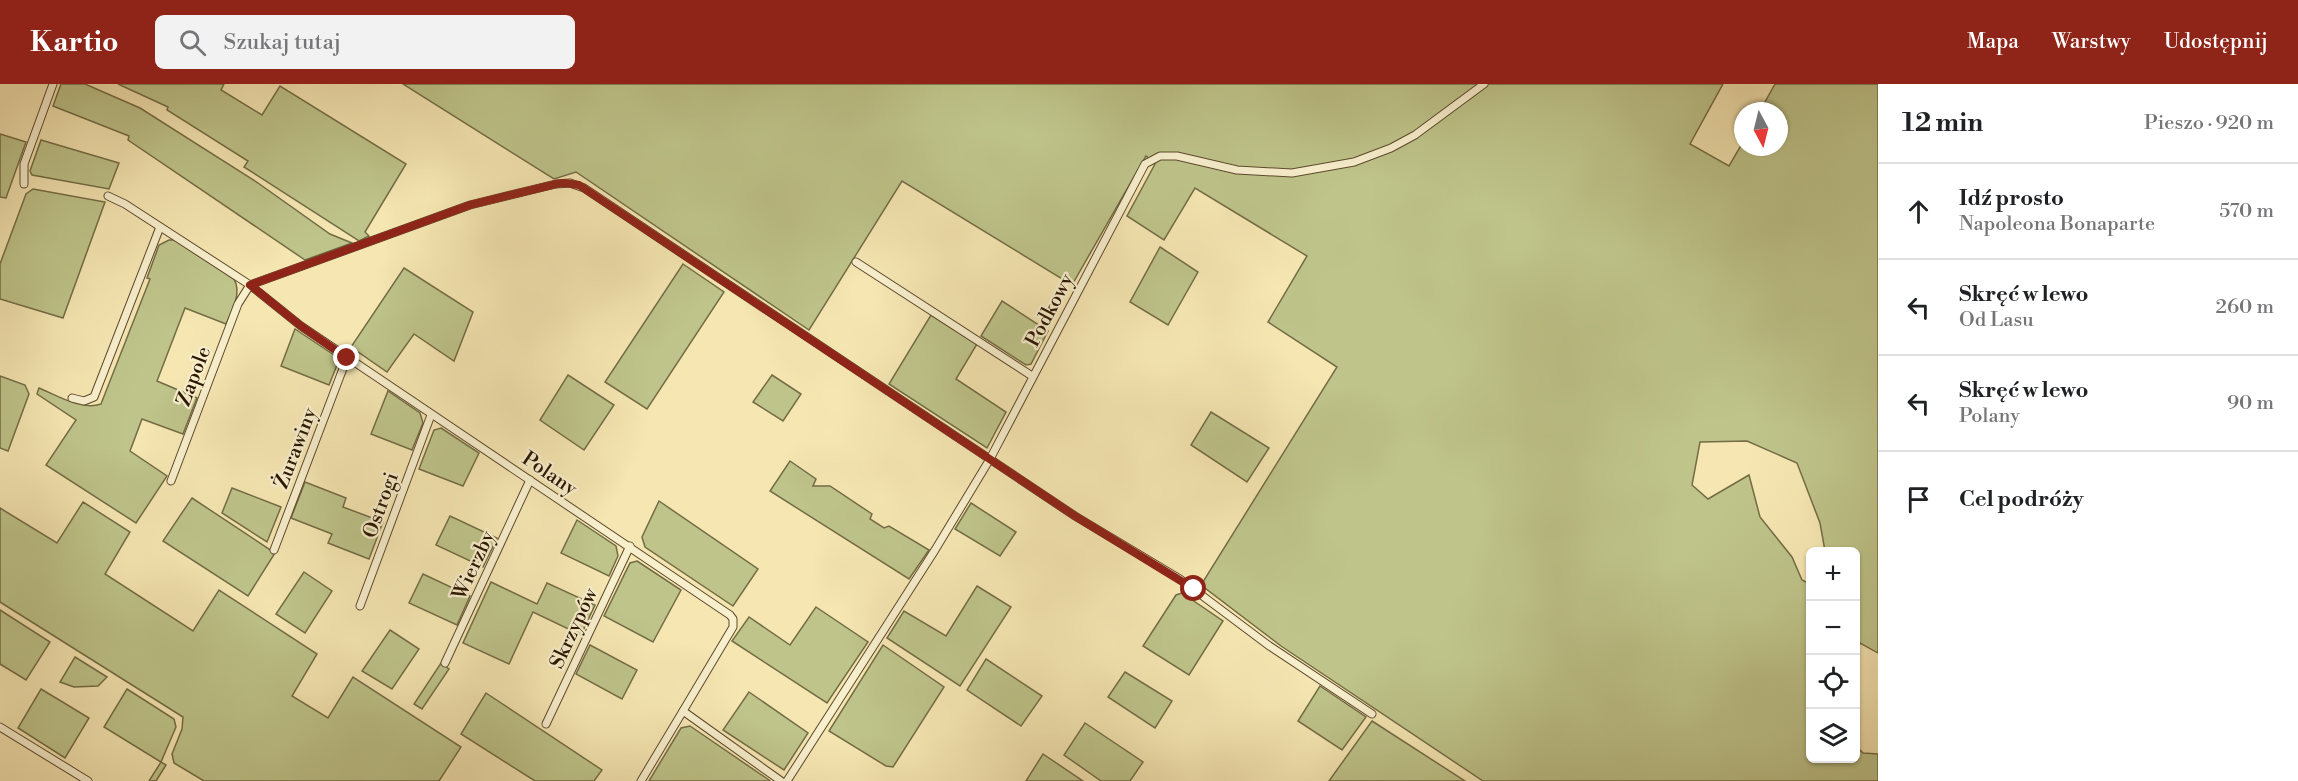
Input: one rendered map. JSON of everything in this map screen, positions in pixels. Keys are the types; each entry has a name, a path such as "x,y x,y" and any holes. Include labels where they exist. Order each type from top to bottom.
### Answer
{"street":[{"path":"24,184 24,164 53,84"},
{"name":"Podkowy","path":"787,781 935,550 990,459 1145,164 1160,156 1177,156 1237,170 1292,173 1354,162 1392,148 1415,135 1484,84"},
{"path":"250,285 470,205 556,184 570,183 584,188 1075,516 1180,579 1268,645 1372,714"},
{"name":"Polany","path":"108,195 250,285 301,326 347,358 730,615 733,619 733,627 683,711"},
{"path":"72,398 84,402 94,397 160,227"},
{"path":"856,262 1032,376"},
{"name":"Zapole","path":"171,481 238,304 250,285"},
{"name":"Żurawiny","path":"274,550 347,358"},
{"name":"Ostrogi","path":"360,606 431,415"},
{"name":"Wierzby","path":"445,663 530,480"},
{"name":"Skrzypów","path":"546,723 630,546"},
{"path":"641,781 683,711 781,781"},
{"path":"0,727 88,781"}],"green space":[{"path":"61,84 85,84 140,108 258,183 330,234 352,243 305,260 128,140 129,136 53,106"},
{"path":"118,84 224,84 221,90 262,115 280,86 406,164 365,232 369,236 359,241 244,167 248,161 167,110 168,107"},
{"path":"403,84 1723,84 1690,144 1729,166 1735,156 1788,156 1788,102 1765,102 1775,84 1878,84 1878,653 1860,643 1860,547 1824,547 1820,523 1797,463 1747,441 1700,442 1692,485 1708,499 1749,475 1760,517 1792,557 1802,580 1806,582 1806,763 1860,763 1860,750 1863,753 1878,754 1878,781 1483,781 1281,646 1201,585 1337,367 1268,322 1307,256 1195,188 1164,240 1127,216 1155,164 1146,156 1072,285 902,181 809,330 576,172 554,179"},
{"path":"0,134 26,142 6,198 0,197"},
{"path":"41,140 119,163 109,189 32,175 30,171"},
{"path":"33,189 105,202 63,318 0,299 0,264 26,194"},
{"path":"175,240 234,279 237,296 226,324 185,308 157,381 197,398 183,434 142,419 130,451 167,476 136,523 46,465 76,420 37,394 39,388 78,404 94,406 101,404 150,279 147,278 159,245"},
{"path":"1160,247 1198,272 1168,325 1130,302"},
{"path":"683,264 724,292 647,409 605,382"},
{"path":"404,268 473,312 454,361 414,334 387,372 351,347"},
{"path":"1002,301 1048,331 1031,364 1026,365 981,336"},
{"path":"931,315 977,344 956,379 1006,412 987,448 889,384"},
{"path":"295,329 334,355 337,365 329,385 281,366"},
{"path":"568,375 614,405 584,450 540,420"},
{"path":"772,375 801,394 783,421 753,402"},
{"path":"0,376 25,385 29,394 8,451 0,448"},
{"path":"388,391 420,413 423,423 412,450 371,434"},
{"path":"1211,412 1269,448 1247,482 1191,445"},
{"path":"441,428 479,453 463,486 419,469 434,430"},
{"path":"790,461 816,479 813,486 830,486 872,514 870,519 884,528 889,526 929,550 909,579 770,491"},
{"path":"305,482 346,498 343,507 383,522 369,559 328,543 332,534 291,518"},
{"path":"232,488 281,507 267,542 222,513"},
{"path":"192,498 275,553 248,596 163,541"},
{"path":"659,501 758,569 733,606 645,547 642,537"},
{"path":"83,502 130,532 105,574 193,631 219,590 317,654 292,696 328,718 353,677 461,747 439,781 204,781 174,763 172,754 182,729 183,717 0,602 0,508 57,543"},
{"path":"971,503 1016,532 1000,556 955,529"},
{"path":"450,516 497,538 483,567 436,545"},
{"path":"577,520 616,546 618,556 609,576 561,553"},
{"path":"637,561 681,590 653,642 604,616 630,563"},
{"path":"304,572 332,591 305,633 276,614"},
{"path":"423,574 470,596 457,625 409,603"},
{"path":"491,582 537,604 547,583 595,605 581,635 533,612 509,664 463,643"},
{"path":"977,586 1011,607 960,686 887,638 904,611 946,636"},
{"path":"1182,593 1223,621 1189,675 1143,646 1176,595"},
{"path":"816,607 868,642 827,703 732,641 749,617 790,645"},
{"path":"0,610 50,642 26,680 0,664"},
{"path":"390,630 419,649 392,689 362,671"},
{"path":"590,645 637,670 622,699 576,674"},
{"path":"883,645 944,687 893,767 886,766 829,731"},
{"path":"75,657 107,677 98,686 74,687 60,682"},
{"path":"986,659 1042,696 1021,726 967,690"},
{"path":"441,663 449,669 422,709 414,704"},
{"path":"1125,672 1172,701 1155,728 1108,697"},
{"path":"1320,686 1366,717 1342,750 1298,721"},
{"path":"41,689 89,718 65,758 18,728"},
{"path":"127,689 174,719 176,727 161,762 104,727"},
{"path":"749,692 808,733 784,770 723,730"},
{"path":"486,693 602,770 594,781 535,781 461,734"},
{"path":"1372,721 1465,781 1329,781"},
{"path":"1085,723 1143,762 1130,781 1101,781 1064,755"},
{"path":"690,726 770,781 649,781 681,728"},
{"path":"1043,754 1083,781 1026,781"},
{"path":"161,762 166,765 156,781 149,781"}],"route":[{"path":"347,358 301,326 250,285 470,205 556,184 579,185 1075,516 1194,589"}]}
